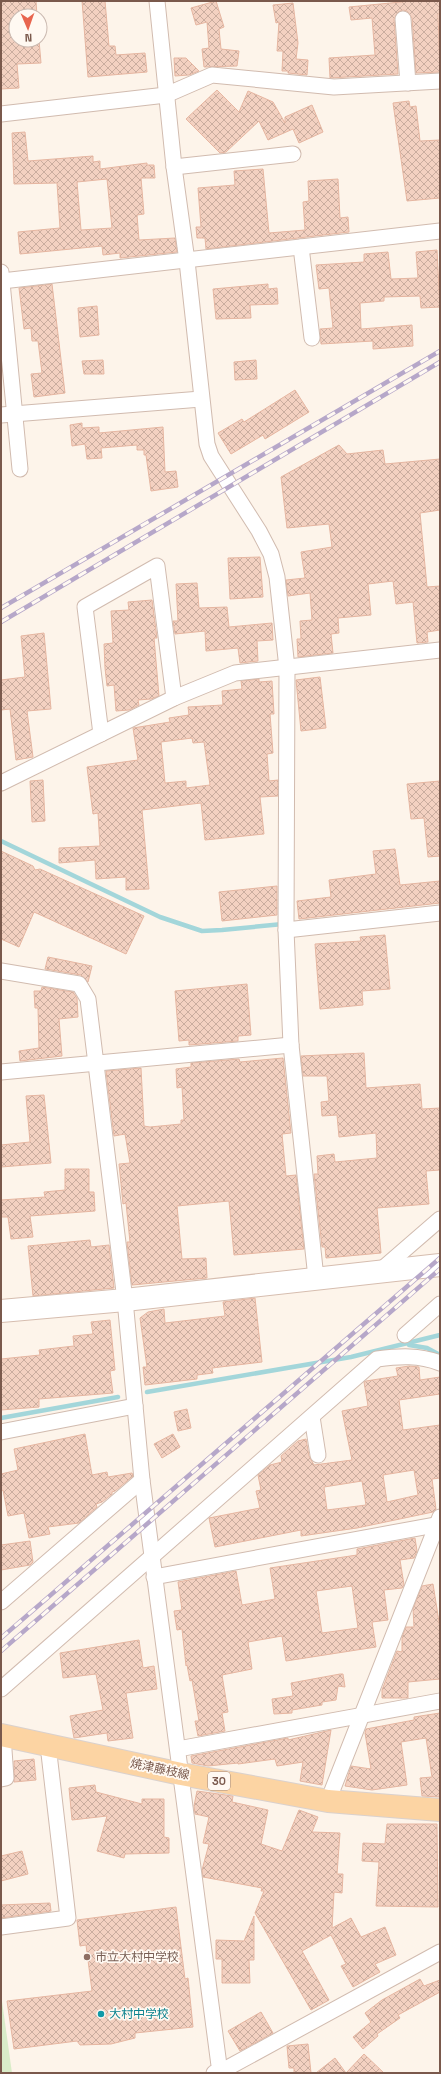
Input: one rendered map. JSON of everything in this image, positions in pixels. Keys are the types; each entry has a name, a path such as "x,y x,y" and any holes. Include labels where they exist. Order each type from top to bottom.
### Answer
{"main road":[{"name":"焼津藤枝線","path":"2,1736 181,1774 328,1800 440,1810"}],"street":[{"path":"156,1 207,444 211,456 259,531 271,554 277,577 286,668 287,924 291,1045 316,1278"},
{"path":"403,19 408,83"},
{"path":"1,114 166,95 212,74 334,87 440,81"},
{"path":"174,167 293,154"},
{"path":"20,469 8,414 2,277 187,261 440,231"},
{"path":"301,247 312,338"},
{"path":"8,414 201,399"},
{"path":"101,734 86,607 157,566 174,698"},
{"path":"1,783 174,698 234,673 440,650"},
{"path":"287,924 440,913"},
{"path":"1,971 79,984 88,999 97,1062 125,1300 134,1406 151,1557 178,1749 218,2073 440,1952"},
{"path":"1,1072 291,1045"},
{"path":"380,1271 440,1219"},
{"path":"1,1311 125,1300 440,1265"},
{"path":"405,1335 440,1304"},
{"path":"1,1689 378,1359 412,1356 428,1358 440,1363"},
{"path":"1,1432 134,1406"},
{"path":"312,1417 318,1455"},
{"path":"1,1602 142,1480"},
{"path":"154,1577 439,1522"},
{"path":"328,1800 439,1522"},
{"path":"178,1749 440,1701"},
{"path":"1,1779 6,1778 2,1736"},
{"path":"1,1927 68,1918 48,1746"}],"green space":[{"path":"1,1994 12,2073 1,2073"}],"building":[{"path":"1,1 36,1 36,8 8,8 8,48 40,48 41,63 17,64 19,88 1,89"},
{"path":"82,1 105,1 109,46 115,46 116,55 145,53 147,72 88,77"},
{"path":"216,1 224,27 219,29 221,49 239,51 237,66 204,67 202,49 209,48 207,22 196,25 191,8"},
{"path":"411,1 440,1 440,14 438,14 440,72 416,73 412,18 407,11 403,10 398,12 394,19 398,74 330,78 329,58 375,55 372,18 351,20 349,7"},
{"path":"293,3 298,43 296,59 308,60 307,75 282,71 283,51 277,51 279,22 276,23 273,5"},
{"path":"174,58 186,58 199,71 189,75 175,76"},
{"path":"217,90 239,112 248,91 273,102 285,123 285,117 312,105 323,132 299,143 293,129 268,140 259,121 226,152 220,153 186,119"},
{"path":"409,101 410,107 416,106 420,141 440,140 440,198 407,201 393,103"},
{"path":"25,132 28,161 93,156 93,162 100,161 100,169 147,163 147,165 154,165 155,178 141,178 144,214 137,215 139,240 175,238 177,252 120,258 120,253 103,255 102,246 20,254 18,232 60,228 57,183 14,184 12,133","holes":["107,179 112,228 81,230 77,182"]},
{"path":"263,169 269,233 305,230 303,202 309,201 308,181 338,179 340,218 348,217 349,232 206,249 205,238 197,238 196,227 201,227 198,188 235,185 234,171"},
{"path":"437,250 440,307 421,308 420,296 384,297 384,301 360,303 361,329 412,325 413,346 373,349 373,341 321,344 320,329 333,328 329,288 319,289 316,265 364,262 364,254 388,252 391,279 418,278 416,252"},
{"path":"52,284 65,393 34,397 31,374 42,373 38,341 32,341 31,328 24,329 19,288"},
{"path":"268,284 268,289 277,288 278,304 250,305 251,318 216,319 213,289"},
{"path":"97,306 99,335 80,337 78,308"},
{"path":"103,360 104,374 84,374 82,361"},
{"path":"256,360 257,379 235,380 234,362"},
{"path":"295,390 309,412 265,439 263,435 231,454 218,433 242,419 244,422"},
{"path":"82,423 82,428 99,427 99,433 163,427 165,472 176,471 178,487 151,491 146,455 144,455 144,450 137,450 137,445 101,448 102,458 87,459 85,444 72,446 70,425"},
{"path":"339,445 347,454 383,450 385,464 440,459 440,510 420,513 427,587 440,586 440,630 427,632 428,642 417,643 413,602 396,604 393,581 368,584 371,615 338,618 339,633 331,634 333,653 298,657 297,639 301,639 300,621 312,620 310,593 288,596 286,580 305,578 301,552 332,547 329,524 287,528 281,477"},
{"path":"260,557 263,597 230,599 228,558"},
{"path":"197,583 199,608 227,607 229,627 272,623 273,640 257,641 258,661 240,663 238,648 206,651 205,631 175,634 173,621 178,621 176,584"},
{"path":"152,600 157,638 154,638 159,696 151,699 138,700 139,705 129,710 116,711 114,685 107,686 105,668 104,644 113,643 111,611 129,610 128,602"},
{"path":"44,633 51,709 27,711 33,757 16,760 10,709 1,710 1,680 25,677 21,636"},
{"path":"320,677 326,728 301,731 296,680"},
{"path":"259,679 259,682 272,681 274,714 270,714 273,753 267,754 269,781 278,780 278,796 260,797 264,834 205,840 201,803 142,810 149,889 126,890 126,877 96,879 95,860 59,863 59,848 100,846 98,813 93,814 87,767 138,760 133,728 170,722 169,718 189,715 188,707 223,705 222,691 242,689 241,681","holes":["192,738 193,743 204,742 210,785 186,788 186,781 165,783 161,742"]},
{"path":"43,780 45,821 32,822 30,781"},
{"path":"440,781 440,856 428,857 424,818 411,819 407,784"},
{"path":"395,849 400,885 440,881 440,903 299,919 297,901 331,897 329,880 376,874 373,851"},
{"path":"1,851 33,866 35,870 40,869 144,916 126,954 34,912 19,947 1,939"},
{"path":"277,886 277,915 222,921 219,892"},
{"path":"385,935 390,989 362,991 363,1005 320,1009 315,944 361,941 360,937"},
{"path":"48,957 92,966 88,982 81,975 45,969"},
{"path":"247,984 251,1035 238,1036 238,1041 189,1045 189,1040 179,1041 175,991"},
{"path":"42,987 73,992 77,998 78,1017 59,1019 62,1056 20,1061 19,1051 39,1048 38,1008 35,1008 34,991 41,991"},
{"path":"364,1053 366,1088 420,1084 422,1109 440,1108 440,1170 426,1171 429,1204 377,1208 381,1253 326,1258 325,1247 322,1247 314,1174 318,1174 317,1156 334,1154 335,1162 377,1158 376,1133 339,1137 337,1115 322,1116 321,1102 329,1101 327,1076 303,1076 301,1056"},
{"path":"283,1058 291,1133 282,1134 286,1176 296,1175 304,1249 234,1255 229,1201 177,1206 182,1259 206,1258 207,1278 132,1285 127,1242 130,1242 126,1203 123,1204 119,1164 130,1163 125,1134 114,1136 106,1071 141,1068 144,1126 150,1127 181,1124 181,1120 184,1120 182,1087 177,1088 176,1069 191,1067 191,1063 239,1059 240,1062"},
{"path":"44,1095 51,1163 1,1167 1,1145 30,1142 26,1096"},
{"path":"65,1169 89,1169 89,1192 94,1192 95,1211 30,1216 33,1237 11,1239 8,1217 1,1217 1,1200 45,1197 44,1192 65,1190"},
{"path":"90,1240 91,1247 109,1245 114,1288 33,1296 28,1246"},
{"path":"255,1298 262,1362 212,1368 213,1373 197,1375 197,1379 145,1385 143,1367 147,1367 140,1318 148,1312 164,1309 165,1323 225,1316 223,1302"},
{"path":"110,1320 115,1370 110,1371 113,1393 39,1399 39,1407 1,1410 1,1359 40,1355 39,1350 74,1346 73,1336 93,1334 91,1322"},
{"path":"409,1366 419,1367 420,1380 440,1377 440,1394 399,1400 403,1430 440,1425 440,1478 432,1479 436,1509 433,1512 357,1528 301,1536 301,1530 215,1547 209,1518 260,1508 256,1491 261,1490 258,1475 270,1465 282,1462 281,1456 298,1441 306,1439 309,1456 314,1465 352,1460 342,1411 368,1406 364,1382 398,1376 396,1368","holes":["414,1470 418,1495 387,1502 383,1475","362,1481 366,1505 327,1510 324,1487"]},
{"path":"187,1409 191,1428 178,1431 174,1412"},
{"path":"85,1434 92,1475 107,1472 108,1477 132,1473 133,1476 112,1492 112,1494 102,1502 96,1504 97,1507 79,1523 48,1527 50,1534 29,1538 24,1513 8,1516 3,1490 1,1491 1,1474 18,1470 14,1449"},
{"path":"173,1434 180,1447 162,1458 154,1444"},
{"path":"415,1538 417,1551 414,1558 400,1560 404,1585 402,1588 384,1590 388,1620 372,1622 376,1647 286,1661 282,1636 248,1642 252,1669 222,1675 228,1712 222,1713 225,1731 198,1736 195,1721 199,1721 192,1680 190,1681 187,1665 186,1666 182,1629 177,1630 174,1611 182,1610 178,1582 236,1571 242,1605 275,1599 270,1568 357,1555 357,1549","holes":["352,1586 358,1628 322,1633 316,1591"]},
{"path":"30,1541 33,1562 30,1565 1,1570 1,1545"},
{"path":"433,1584 440,1628 440,1679 408,1682 408,1698 382,1698 382,1690 397,1651 402,1652 402,1637 406,1627 414,1627 413,1609 422,1586"},
{"path":"139,1640 143,1668 154,1666 157,1689 126,1693 133,1738 108,1741 107,1733 74,1738 70,1716 103,1710 96,1674 63,1678 60,1653"},
{"path":"343,1674 345,1687 338,1686 336,1700 322,1702 322,1705 292,1710 292,1713 274,1714 272,1699 293,1696 291,1683"},
{"path":"440,1713 440,1797 422,1796 420,1778 432,1777 426,1738 401,1742 407,1785 372,1790 345,1786 351,1766 371,1769 365,1733 366,1729 414,1720 414,1717"},
{"path":"331,1730 322,1785 300,1781 303,1762 277,1766 275,1759 208,1766 192,1763 191,1756 288,1738 288,1740"},
{"path":"34,1759 36,1780 14,1782 14,1761"},
{"path":"95,1785 96,1792 142,1804 142,1799 164,1799 164,1837 169,1838 169,1853 125,1854 124,1858 97,1851 107,1816 72,1820 69,1788"},
{"path":"197,1791 233,1796 232,1802 268,1810 261,1844 282,1851 299,1810 318,1817 312,1832 340,1833 337,1874 343,1874 342,1893 334,1892 332,1928 351,1918 361,1937 385,1927 396,1955 375,1964 380,1972 353,1987 341,1966 346,1964 331,1935 302,1951 329,2000 311,2010 255,1913 264,1891 261,1891 262,1888 203,1877 202,1870 209,1844 203,1843 209,1817 195,1814 194,1806"},
{"path":"387,1824 437,1824 438,1907 376,1906 379,1862 362,1861 363,1843 385,1844"},
{"path":"22,1851 28,1874 1,1881 1,1856"},
{"path":"50,1903 51,1911 1,1918 1,1905"},
{"path":"176,1907 185,1979 188,1978 193,2027 135,2033 135,2038 111,2044 80,2045 77,2041 14,2049 7,2001 92,1991 86,1945 80,1946 77,1920"},
{"path":"254,1916 254,1960 249,1960 250,1983 222,1983 222,1959 216,1959 216,1940 244,1941"},
{"path":"420,1979 424,1986 440,1980 440,1992 398,2015 400,2018 377,2034 378,2036 363,2049 353,2037 371,2022 365,2013 382,2000"},
{"path":"261,2012 273,2033 240,2051 228,2031"},
{"path":"308,2044 311,2073 294,2073 294,2068 289,2068 287,2046"},
{"path":"364,2054 384,2073 346,2073"},
{"path":"335,2058 346,2073 316,2073"}],"waterway":[{"path":"1,841 160,917 202,931 283,924"},
{"path":"147,1392 351,1357 440,1335"},
{"path":"409,1345 427,1348 440,1355"},
{"path":"1,1418 118,1397"}],"railway":[{"path":"1,608 440,351"},
{"path":"1,622 440,362"},
{"path":"1,1638 440,1258"},
{"path":"1,1651 440,1269"}],"place":[{"name":"市立大村中学校","path":"87,1957"},
{"name":"大村中学校","path":"101,2014"}]}
